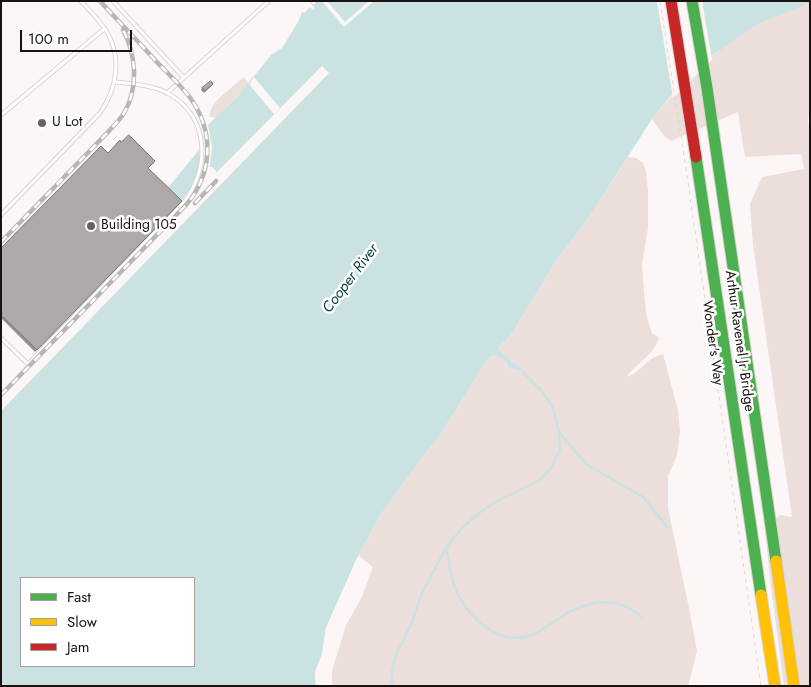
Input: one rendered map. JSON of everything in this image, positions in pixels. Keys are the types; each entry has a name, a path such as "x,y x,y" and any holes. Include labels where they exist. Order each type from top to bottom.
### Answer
{"highway":[{"name":"Arthur Ravenel Jr Bridge","path":"672,1 775,686"},
{"name":"Arthur Ravenel Jr Bridge","path":"692,1 707,88 794,686"}],"lane":[{"path":"1,215 100,113 108,101 116,75 115,54 104,29 82,1"},
{"path":"113,1 184,78"},
{"path":"167,93 269,1"},
{"path":"1,116 104,29"},
{"path":"1,338 28,364 185,201 194,188 202,162 203,146 199,131 187,109 167,93 143,86 114,82"}],"path":[{"path":"318,1 338,24"},
{"path":"330,1 345,19 365,1"},
{"path":"332,4 335,1"},
{"name":"Wonder's Way","path":"660,1 761,686"}],"shaded area":[{"path":"810,3 810,109 808,121 810,132 810,686 784,686 765,530 780,515 792,517 753,245 750,204 762,177 804,169 801,154 745,157 738,112 671,141 665,137 652,119 700,67 742,33 768,18"},
{"path":"244,77 249,84 216,118 210,117 210,112 217,101"},
{"path":"628,157 636,158 643,163 646,171 648,228 642,264 646,314 652,333 659,338 649,354 626,377 652,358 663,354 678,410 680,430 677,456 668,476 668,508 697,651 688,686 332,686 332,671 346,625 362,597 373,567 359,556 379,517 438,438 487,360 497,354 506,361 509,368 522,372 522,368 499,350 500,346 511,335 556,261 588,219"}],"water":[{"name":"Cooper River","path":"316,1 810,1 810,3 757,24 712,56 669,98 652,119 588,219 556,261 511,335 500,346 499,350 522,368 523,372 509,368 506,361 497,355 491,356 487,360 438,438 379,517 361,550 326,628 322,654 315,673 316,686 1,686 1,411 329,73 322,66 217,172 212,167 199,165 193,185 180,203 166,190 199,150 208,125 237,97 271,55 282,48 302,12 304,13 310,7 313,10 315,8 312,5"}],"pier":[{"path":"322,1 327,1 345,22 369,1 374,1 344,27"},
{"path":"657,1 702,1 712,60 673,98"},
{"path":"254,77 280,108 274,114 249,84"},
{"path":"208,125 212,147 210,166 199,165 199,150"},
{"path":"359,556 361,557 328,628 324,655 317,673 318,686 316,686 315,673 322,654 326,628"}],"building":[{"path":"211,81 213,84 205,91 202,88"},
{"name":"Building 105","path":"129,135 155,161 148,168 182,201 37,350 1,315 1,248 101,146 108,153 120,140 121,142"}],"waterway":[{"path":"392,686 392,671 395,658 412,622 421,595 446,548 462,528 479,513 499,500 540,480 552,467 560,449 559,432 553,408 542,391 523,372"},
{"path":"559,432 586,464 643,497 668,528"},
{"path":"446,548 453,582 458,594 473,616 495,633 507,637 533,634 578,608 588,604 607,602 626,606 642,618"}],"railway":[{"path":"1,395 186,205 195,193 205,167 207,140 199,112 191,99 100,1"},
{"path":"1,242 109,131 124,113 132,93 134,71 131,50 123,30"},
{"path":"195,203 216,181"}],"traffic: fast":[{"path":"692,1 707,88 776,561"},
{"path":"696,157 761,595"}],"traffic: slow":[{"path":"776,561 794,686"},
{"path":"761,595 775,686"}],"traffic: jam":[{"path":"671,1 696,157"}],"place":[{"name":"U Lot","path":"42,123"},
{"name":"Building 105","path":"91,226"}]}
